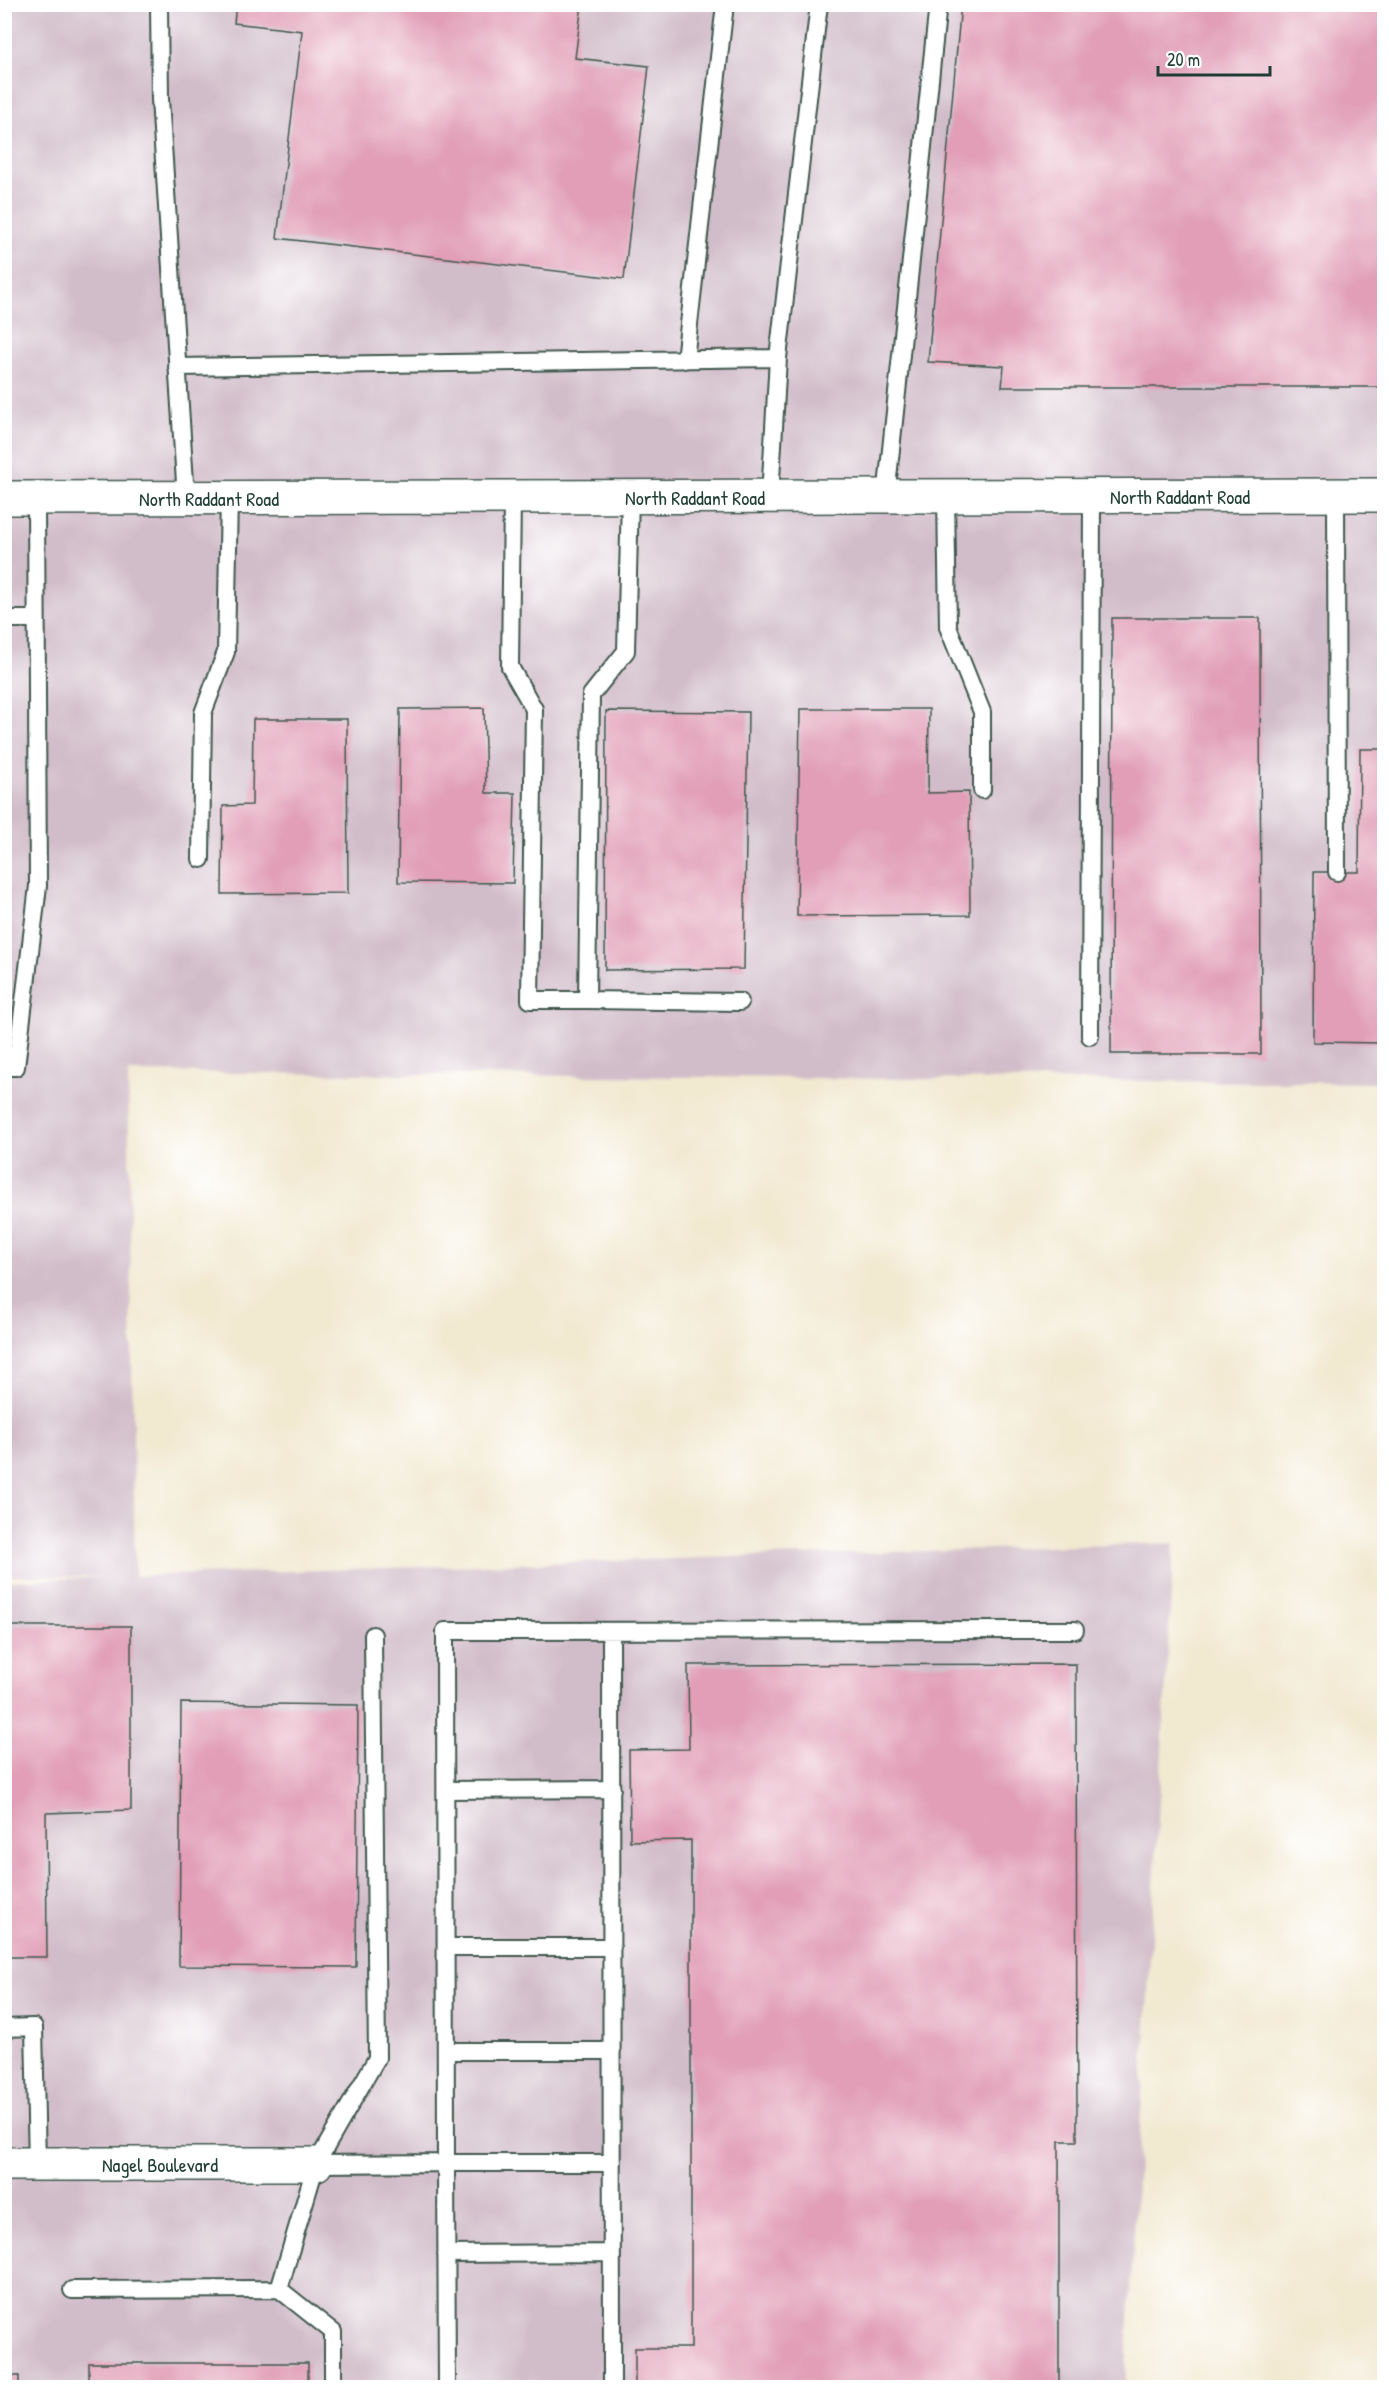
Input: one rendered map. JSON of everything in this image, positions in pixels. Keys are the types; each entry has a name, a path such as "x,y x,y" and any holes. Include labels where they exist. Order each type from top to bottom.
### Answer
{"street":[{"name":"North Raddant Road","path":"20,498 1384,495"},
{"name":"Nagel Boulevard","path":"4,2164 316,2164"}],"lane":[{"path":"159,4 160,99 186,498"},
{"path":"685,360 724,4"},
{"path":"770,497 778,358 819,4"},
{"path":"886,497 938,4"},
{"path":"177,368 778,358"},
{"path":"1336,495 1337,872"},
{"path":"946,496 948,627 982,712 982,790"},
{"path":"1090,1036 1092,496"},
{"path":"512,497 510,667 534,709 530,1000 740,1002"},
{"path":"587,1000 591,695 626,651 630,497"},
{"path":"4,1067 16,1067 38,886 36,619 20,498"},
{"path":"201,859 203,713 226,652 229,498"},
{"path":"4,619 36,619"},
{"path":"447,2388 446,1631 1076,1630"},
{"path":"611,1631 612,2388"},
{"path":"279,2289 316,2164 377,2058 373,1635"},
{"path":"446,1790 612,1789"},
{"path":"446,1947 612,1947"},
{"path":"4,2028 34,2027 37,2164"},
{"path":"446,2051 612,2051"},
{"path":"316,2164 612,2163"},
{"path":"446,2253 612,2253"},
{"path":"72,2290 279,2289 333,2332 333,2388"}],"shaded area":[{"path":"5,5 1384,5 1384,1083 128,1072 135,1576 1174,1543 1125,2387 5,2387 4,1581 112,1577 5,1576"}],"building":[{"path":"236,4 582,4 575,58 649,66 624,279 277,238 302,31 234,23"},
{"path":"961,4 1384,4 1384,387 1002,387 1004,366 928,362"},
{"path":"1112,618 1260,618 1261,1054 1111,1054"},
{"path":"484,708 486,793 515,793 513,883 398,882 400,709"},
{"path":"800,709 929,709 928,793 969,792 970,915 797,916"},
{"path":"606,711 748,712 744,969 605,970"},
{"path":"253,719 347,719 348,893 222,894 223,806 252,805"},
{"path":"1360,749 1384,749 1384,1043 1313,1042 1314,872 1359,872"},
{"path":"4,1626 131,1626 131,1810 46,1813 47,1957 4,1957"},
{"path":"1076,1664 1077,2141 1059,2141 1059,2388 635,2388 635,2348 691,2348 691,1840 630,1841 629,1750 689,1749 688,1665"},
{"path":"181,1703 358,1705 356,1967 179,1966"},
{"path":"89,2363 308,2363 308,2388 89,2388"},
{"path":"4,2376 19,2376 19,2388 4,2388"}]}
